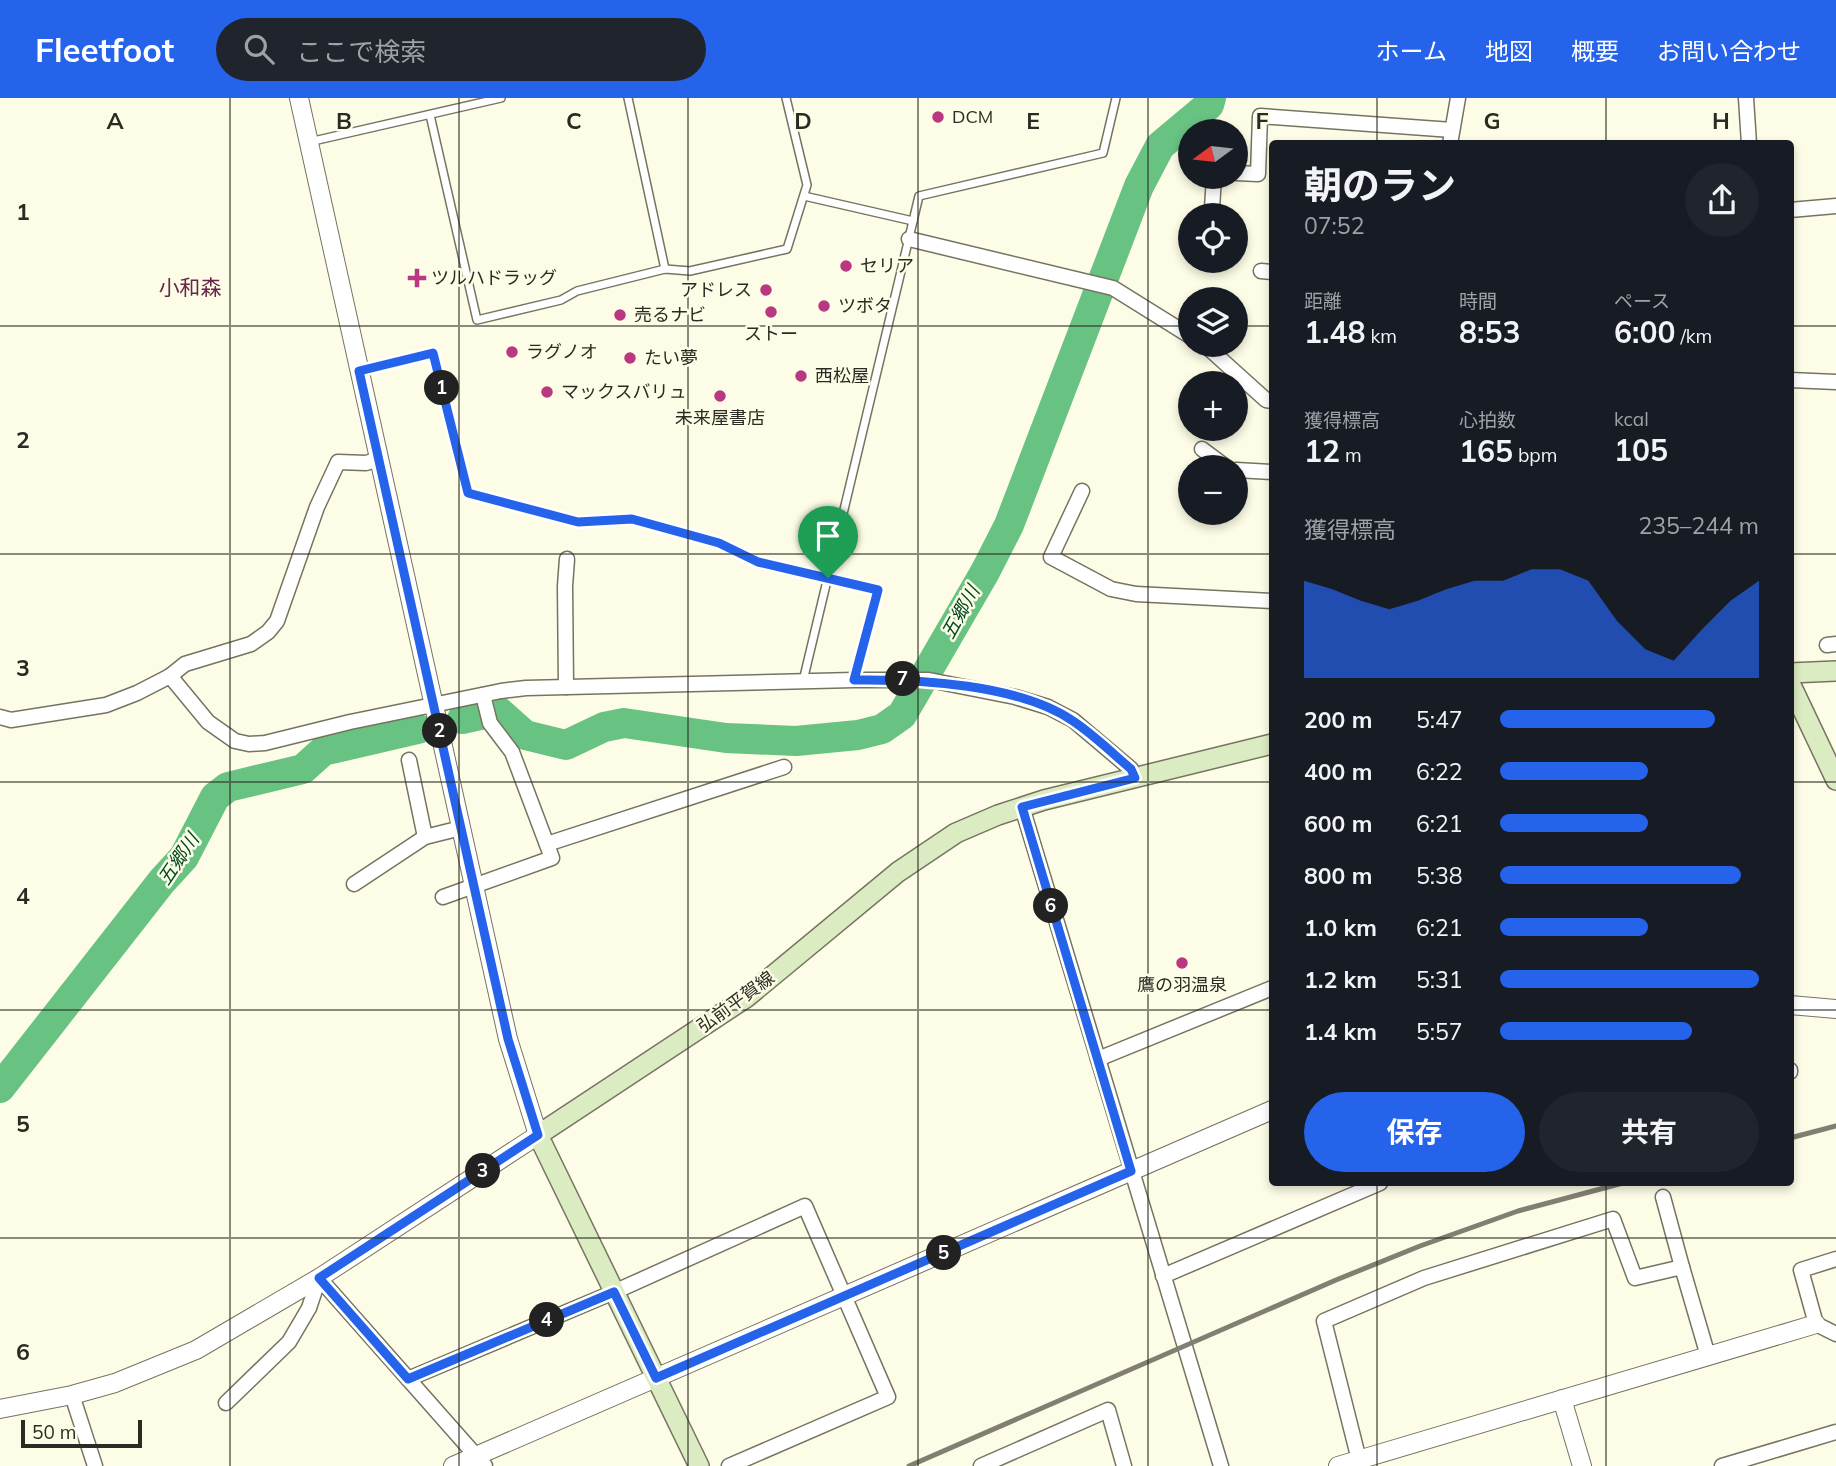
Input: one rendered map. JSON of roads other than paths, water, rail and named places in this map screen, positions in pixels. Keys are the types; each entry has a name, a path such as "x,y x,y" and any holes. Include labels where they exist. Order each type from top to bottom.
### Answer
{"main road":[{"path":"1794,673 1836,671"},
{"path":"1794,691 1836,780"},
{"name":"弘前平賀線","path":"538,1135 747,997 898,872 938,843 975,824 1022,807 1269,745"},
{"path":"538,1135 699,1466"}],"street":[{"path":"0,1409 72,1395 115,1383 196,1350 319,1278 538,1135 508,1039 299,98"},
{"path":"1248,174 1258,174 1260,116 1451,137 1458,98"},
{"path":"1746,98 1749,140"},
{"path":"1794,210 1836,206"},
{"path":"909,239 1113,288 1178,328"},
{"path":"1218,357 1269,400"},
{"path":"1794,380 1836,382"},
{"path":"1202,449 1210,455"},
{"path":"4,723 106,705 170,676 185,664 251,644 268,632 277,621 317,507 338,462 366,463 379,459"},
{"path":"1248,471 1269,472"},
{"path":"1082,491 1051,557 1111,589 1136,593 1269,601"},
{"path":"566,687 567,559"},
{"path":"170,676 208,722 235,741 249,744 265,743 434,705 484,700 526,688 929,680 1016,697 1048,707 1073,720 1131,769 1135,778"},
{"path":"443,897 552,858 512,752 490,723 484,700"},
{"path":"409,760 425,837"},
{"path":"547,844 784,767"},
{"path":"1022,807 1221,1466"},
{"path":"354,884 425,837 461,828"},
{"path":"1098,1059 1269,989"},
{"path":"1794,1005 1836,1009"},
{"path":"453,1466 481,1461 656,1378 1269,1111"},
{"path":"1163,1276 1373,1186"},
{"path":"1663,1197 1708,1356"},
{"path":"408,1379 614,1292 805,1206 888,1397 729,1466"},
{"path":"1359,1460 1324,1321 1424,1278 1614,1219 1635,1278 1682,1267"},
{"path":"1816,1324 1801,1270 1836,1259"},
{"path":"319,1278 481,1461"},
{"path":"226,1403 289,1342 309,1308 319,1278"},
{"path":"1338,1466 1816,1324 1836,1334"},
{"path":"72,1395 95,1466"},
{"path":"1562,1399 1582,1466"},
{"path":"981,1466 1108,1410 1124,1466"},
{"path":"1721,1466 1836,1432"}],"lane":[{"path":"309,142 502,98"},
{"path":"628,98 665,269"},
{"path":"430,115 477,320 561,300 578,291 665,269 690,271 787,249 807,185 786,98"},
{"path":"803,681 919,196 1103,153 1116,98"},
{"path":"804,196 913,221"},
{"path":"359,371 433,353 468,493 578,522 632,519 719,543 758,562 878,590 854,680"}],"waterway":[{"name":"五郷川","path":"462,719 498,711 525,735 566,745 604,727 624,723 726,738 796,741 858,735 882,729 902,715 985,572 1009,525 1139,186 1160,146 1209,105 1211,98"},
{"name":"五郷川","path":"0,1088 162,881 184,857 215,797 228,787 303,769 323,751 418,729"}],"railway":[{"path":"1794,1137 1836,1126"},
{"path":"909,1466 1420,1246 1518,1211 1612,1186"}],"place":[{"name":"DCM","path":"938,117"},
{"name":"セリア","path":"846,266"},
{"name":"ツルハドラッグ","path":"417,278"},
{"name":"アドレス","path":"766,290"},
{"name":"ツボタ","path":"824,306"},
{"name":"ストー","path":"771,312"},
{"name":"売るナビ","path":"620,315"},
{"name":"ラグノオ","path":"512,352"},
{"name":"たい夢","path":"630,358"},
{"name":"西松屋","path":"801,376"},
{"name":"マックスバリュ","path":"547,392"},
{"name":"未来屋書店","path":"720,396"},
{"name":"鷹の羽温泉","path":"1182,963"}],"district":[{"name":"小和森","path":"190,288"}]}
